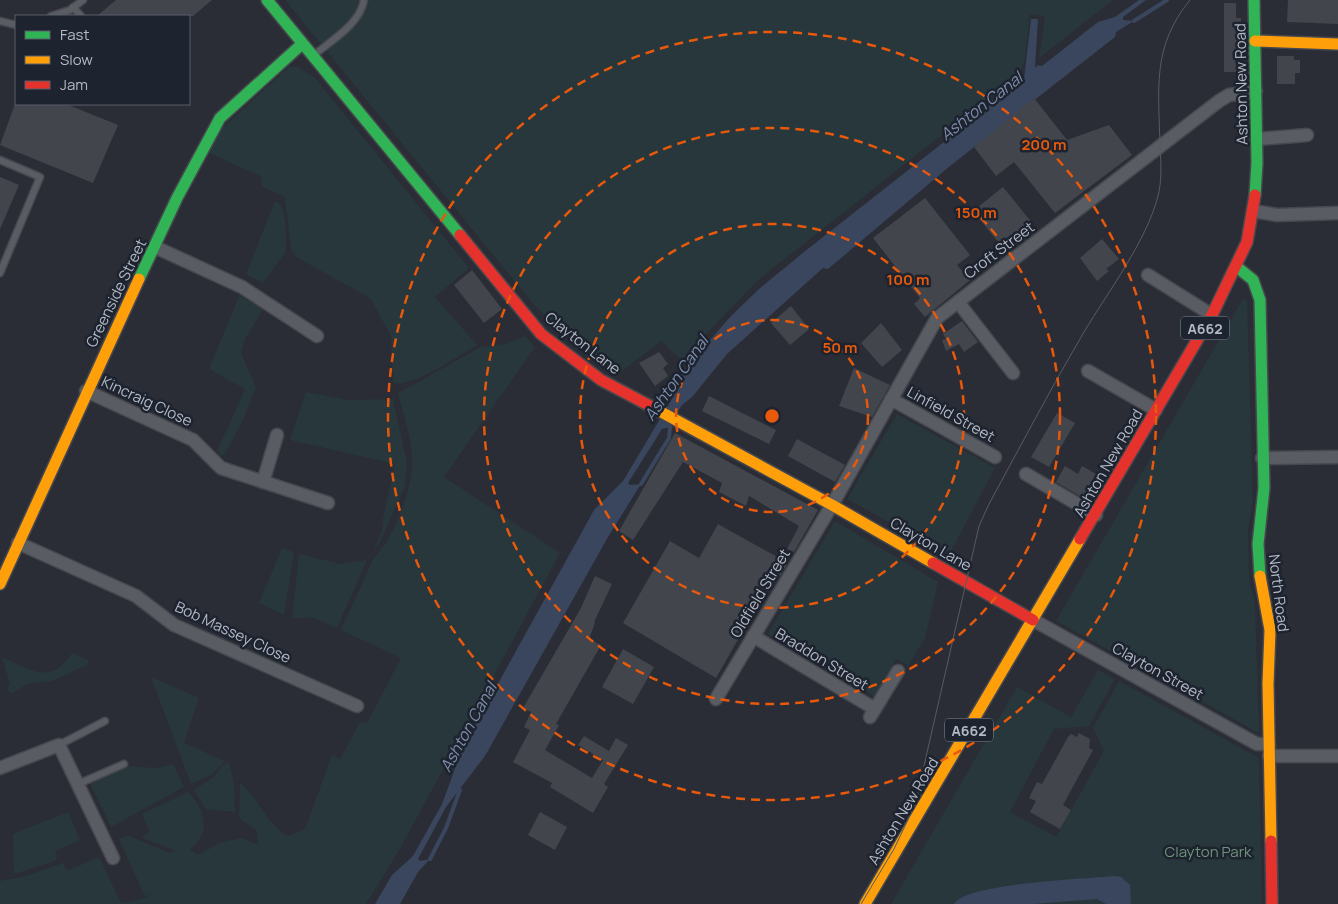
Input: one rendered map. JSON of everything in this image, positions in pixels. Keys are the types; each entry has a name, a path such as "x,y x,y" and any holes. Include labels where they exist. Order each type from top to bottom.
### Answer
{"street":[{"name":"Clayton Lane","path":"266,0 541,334 601,380 832,505 1033,620"},
{"name":"Ashton New Road","path":"865,904 1096,515 1212,315 1247,242 1256,186 1257,139 1254,0"},
{"path":"1255,40 1338,44"},
{"name":"Greenside Street","path":"0,584 86,391 177,198 220,118 302,44"},
{"name":"Croft Street","path":"832,505 933,323 1219,101 1229,95 1256,90"},
{"path":"1257,139 1307,135"},
{"path":"1253,211 1277,215 1338,213"},
{"path":"155,247 242,287 316,336"},
{"name":"North Road","path":"1236,267 1252,276 1259,293 1264,488 1258,544 1261,590 1270,630 1269,750 1272,904"},
{"path":"1148,275 1212,315"},
{"path":"958,302 1013,373"},
{"path":"1088,371 1156,410"},
{"name":"Kincraig Close","path":"86,391 192,440 221,468 328,503"},
{"name":"Linfield Street","path":"891,399 995,457"},
{"path":"263,482 277,435"},
{"path":"1262,458 1338,457"},
{"path":"1026,474 1096,515"},
{"name":"Oldfield Street","path":"716,698 832,505"},
{"name":"Bob Massey Close","path":"18,543 136,596 174,625 357,706"},
{"name":"Clayton Street","path":"1033,620 1269,750 1338,756"},
{"name":"Braddon Street","path":"753,636 873,713 898,671"},
{"path":"0,768 59,746 113,858"}],"lane":[{"path":"53,15 73,7 82,0"},
{"path":"313,57 354,21 360,12 364,0"},
{"path":"73,7 80,15"},
{"path":"0,21 15,25"},
{"path":"0,160 40,177 0,273"},
{"path":"59,746 105,722"},
{"path":"78,784 124,764"}],"green space":[{"path":"285,0 1113,0 1039,58 1045,16 1030,14 1025,58 1020,73 758,280 709,331 683,362 661,341 621,372 590,355 535,306"},
{"path":"289,67 298,67 315,78 469,268 435,297 477,345 448,363 411,381 401,384 393,383 391,336 370,298 296,257 291,250 285,197 261,186 262,177 207,152 220,130"},
{"path":"275,201 282,208 284,215 286,251 263,283 246,274"},
{"path":"239,296 264,308 244,341 241,353 256,387 244,418 225,454 220,456 217,451 245,389 209,369"},
{"path":"1243,299 1247,300 1253,503 1248,528 1249,580 1255,602 1259,733 1056,621"},
{"path":"525,336 535,347 444,477 560,553 401,847 366,904 0,904 0,881 26,876 63,863 67,871 99,857 121,903 146,898 156,891 145,897 119,839 127,835 169,853 176,851 141,837 150,832 142,814 188,792 198,805 204,820 202,836 190,849 197,855 222,842 243,838 258,845 257,831 239,818 240,783 280,831 288,836 305,829 332,755 340,759 360,722 367,723 401,658 341,630 373,559 394,528 409,488 412,464 411,447 398,393 481,347 505,344"},
{"path":"306,392 349,400 393,399 407,463 405,486 380,542 373,551 384,524 382,523 395,464 290,440"},
{"path":"897,414 995,468 949,555 847,499"},
{"path":"835,521 938,582 925,638 908,666 896,659 874,696 768,634"},
{"path":"282,548 294,552 284,615 259,603"},
{"path":"299,554 341,564 367,560 337,628 312,617 292,619"},
{"path":"72,653 89,660 87,665 52,681 27,684 13,693 9,692 7,688 10,684 2,657 31,670 48,672 64,663"},
{"name":"Clayton Park","path":"1098,670 1115,679 1089,726 1054,729 1010,812 1056,837 1104,751 1093,728 1119,681 1259,758 1262,904 891,904 1017,687 1071,717"},
{"path":"151,677 199,698 184,743 225,761 211,775 191,784"},
{"path":"229,762 234,784 235,812 206,809 194,790 214,777 224,764"},
{"path":"173,764 184,787 111,827 90,783 130,766 155,768"},
{"path":"68,812 80,840 55,851 57,858 53,862 14,874 13,834"}],"water":[{"path":"1139,0 1146,0 1123,17 1123,20 1134,21 1116,32 1115,37 950,166 828,269 823,268 727,354 693,396 681,406 670,427 662,429 628,483 630,485 641,484 608,537 485,756 446,807 418,859 420,861 430,859 418,872 400,904 375,904 392,875 413,856 442,804 463,747 594,510 623,481 672,399 679,378 685,369 731,316 759,289 1024,79 1031,19 1038,19 1035,68 1038,65 1042,66 1098,22 1115,17"},
{"path":"1114,876 1121,877 1130,885 1131,904 1106,904 1097,899 1032,904 954,904 963,897 980,891 1002,887"}],"building":[{"path":"116,0 212,0 193,16 98,15"},
{"path":"1288,0 1338,0 1338,24 1287,22"},
{"path":"1224,3 1236,3 1236,18 1241,18 1241,72 1224,72"},
{"path":"1277,56 1294,56 1294,60 1300,60 1300,73 1295,73 1295,84 1277,84"},
{"path":"1034,98 1067,140 1109,125 1132,155 1055,213 1014,162 996,176 974,147"},
{"path":"15,104 68,105 118,125 93,183 0,145"},
{"path":"0,177 19,185 0,229"},
{"path":"1003,187 1033,224 1003,248 973,211"},
{"path":"925,198 970,255 957,265 970,280 925,317 914,304 920,298 873,238"},
{"path":"1102,239 1119,259 1106,269 1109,271 1097,281 1080,258"},
{"path":"472,270 502,309 484,323 454,285"},
{"path":"791,306 809,329 790,345 771,323"},
{"path":"962,321 978,342 964,352 959,344 946,351 942,340 946,339 943,334"},
{"path":"881,323 902,350 882,367 861,343"},
{"path":"659,352 668,364 663,368 668,376 655,386 639,363"},
{"path":"854,368 890,385 872,417 839,406"},
{"path":"709,396 776,430 769,444 702,411"},
{"path":"1057,413 1075,423 1049,467 1031,457"},
{"path":"675,433 818,510 794,552 787,549 799,526 749,496 746,506 719,492 722,483 683,462 633,540 619,531"},
{"path":"797,439 845,465 835,482 788,456"},
{"path":"1065,466 1078,474 1082,466 1096,474 1083,498 1056,482"},
{"path":"718,524 788,563 776,582 772,580 716,678 623,623 670,541 699,558"},
{"path":"595,576 612,584 594,622 589,639 601,645 556,724 559,725 545,750 592,778 603,760 578,745 584,736 609,751 616,738 628,745 604,784 608,787 593,813 550,787 552,783 513,762 530,730 524,727 531,712 523,708 581,608"},
{"path":"623,649 654,667 633,704 602,687"},
{"path":"1079,733 1090,739 1089,748 1093,750 1063,805 1071,810 1060,829 1030,812 1036,801 1029,798 1037,782 1042,784 1068,737 1071,734 1077,737"},
{"path":"540,812 567,827 555,850 528,835"}],"waterway":[{"path":"1134,21 1167,0"},
{"path":"641,484 669,438 670,427"},
{"path":"430,859 446,828 460,790"}],"tram line":[{"path":"861,904 894,849 915,805 979,526 1048,396 1084,332 1136,248 1153,213 1161,178 1159,88 1163,52 1177,17 1190,0"}],"traffic: fast":[{"path":"267,0 460,235"},
{"path":"1254,0 1257,163 1255,195"},
{"path":"139,279 177,198 220,118 302,44"},
{"path":"1237,267 1253,280 1260,300 1264,488 1258,544 1260,576"}],"traffic: slow":[{"path":"1255,41 1338,44"},
{"path":"0,584 139,279"},
{"path":"652,407 832,505 933,563"},
{"path":"865,904 1080,539"},
{"path":"1260,576 1270,630 1268,684 1271,841"}],"traffic: jam":[{"path":"1080,539 1212,315 1247,242 1255,195"},
{"path":"460,235 541,334 601,380 652,407"},
{"path":"933,563 1033,620"},
{"path":"1271,841 1272,904"}],"water label":[{"name":"Ashton Canal","path":"981,106"},
{"name":"Ashton Canal","path":"676,378"},
{"name":"Ashton Canal","path":"468,727"}]}
